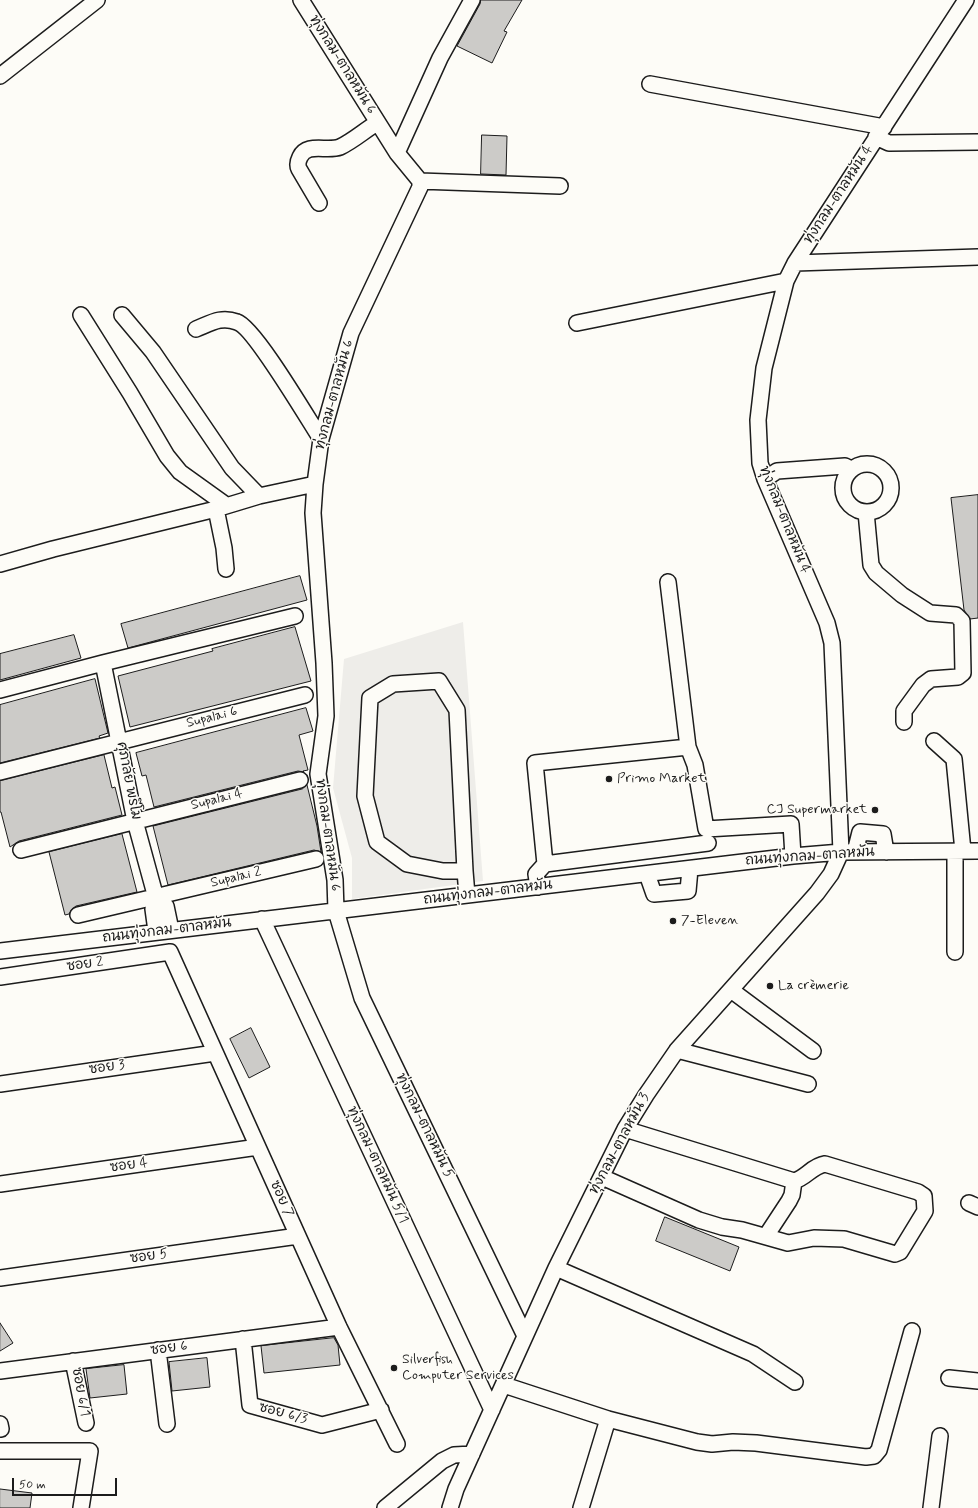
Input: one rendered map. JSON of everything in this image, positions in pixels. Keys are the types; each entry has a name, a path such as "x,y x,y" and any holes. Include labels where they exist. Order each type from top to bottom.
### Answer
{"street":[{"path":"0,76 98,0"},
{"name":"ทุ่งกลม-ตาลหมัน 6","path":"301,0 377,123 397,153 420,181 420,186 351,333 321,439 315,484 313,512 324,663 326,716 318,774 331,849 335,880 336,911"},
{"path":"397,153 440,58 472,0"},
{"name":"ทุ่งกลม-ตาลหมัน 4","path":"848,852 832,643 827,623 765,479 760,463 758,420 764,368 786,281 795,263 966,0"},
{"path":"650,84 880,132 889,144 978,142"},
{"path":"319,203 299,169 298,166 301,154 311,148 329,149 339,147 377,123"},
{"path":"420,181 560,186"},
{"path":"795,263 978,257"},
{"path":"577,323 786,281"},
{"path":"81,315 167,456 180,472 221,507 226,569"},
{"path":"122,315 157,358 232,468 259,496"},
{"path":"196,330 219,319 239,322 246,328 265,353 321,439"},
{"path":"868,464 877,467 884,472 889,480 891,488 889,497 884,505 877,510 866,512 858,511 850,505 844,497 842,487 845,477 851,469 859,465 868,464"},
{"path":"765,479 777,471 845,466 851,469"},
{"path":"0,564 259,496 315,484"},
{"path":"866,512 871,565 876,573 902,595 930,613 956,615 962,621 963,673 958,677 931,679 924,685 904,711 904,722"},
{"path":"668,582 688,747 695,765 712,866"},
{"path":"0,690 295,616"},
{"name":"ศุภาลัย พรีโม","path":"103,663 135,821 156,898 153,909 163,931"},
{"path":"465,871 443,871 407,864 376,842 365,796 370,698 393,684 439,681 457,710 467,895"},
{"name":"Supalai 6","path":"0,772 305,695"},
{"path":"934,741 954,759 965,851 955,952"},
{"path":"545,864 535,763 688,747"},
{"name":"Supalai 4","path":"21,850 300,780"},
{"path":"538,887 536,874 545,864 616,855 707,836 791,824 794,856"},
{"name":"ถนนทุ่งกลม-ตาลหมัน","path":"0,951 794,856 848,852 965,851"},
{"name":"ทุ่งกลม-ตาลหมัน 3","path":"450,1508 456,1489 556,1268 625,1129 646,1094 677,1050 817,894 848,852"},
{"path":"616,855 620,877"},
{"name":"Supalai 2","path":"78,915 156,898 316,859"},
{"path":"647,874 654,894 688,890 690,868"},
{"name":"ทุ่งกลม-ตาลหมัน 5","path":"336,911 362,998 525,1336"},
{"name":"ทุ่งกลม-ตาลหมัน 5/1","path":"262,919 492,1410"},
{"name":"ซอย 2","path":"0,977 170,952"},
{"name":"ซอย 7","path":"170,952 339,1327 397,1444"},
{"path":"731,990 813,1051"},
{"path":"677,1050 808,1084"},
{"name":"ซอย 3","path":"0,1084 215,1053"},
{"path":"602,1177 699,1220 722,1227 766,1236 788,1243 814,1238 844,1239 895,1254 900,1252 925,1211 924,1196 918,1192 825,1164 818,1165 801,1179 794,1181 625,1129"},
{"name":"ซอย 4","path":"0,1184 258,1147"},
{"path":"766,1236 789,1200 794,1181"},
{"name":"ซอย 5","path":"0,1278 298,1236"},
{"path":"556,1268 753,1354 795,1382"},
{"name":"ซอย 6","path":"0,1371 339,1327"},
{"path":"504,1385 608,1419 704,1443 756,1443 866,1457 874,1456 879,1450 912,1331"},
{"name":"ซอย 6/3","path":"243,1339 250,1405 322,1425 380,1410"},
{"path":"158,1350 167,1424"},
{"name":"ซอย 6/1","path":"73,1361 86,1423"},
{"path":"949,1378 978,1381"},
{"path":"582,1508 608,1419"},
{"path":"931,1508 940,1436"},
{"path":"0,1451 90,1451 81,1508"},
{"path":"385,1508 442,1461 454,1455 472,1454"}],"shaded area":[{"path":"463,622 483,881 352,899 352,858 333,788 344,659"}],"building":[{"path":"481,0 522,0 504,31 507,32 492,63 457,46"},
{"path":"482,135 507,136 506,175 481,174"},
{"path":"978,495 978,618 970,619 964,610 951,498"},
{"path":"300,576 307,600 128,648 121,624"},
{"path":"295,627 311,681 130,727 118,676 213,651 212,649"},
{"path":"74,635 81,658 0,680 0,654"},
{"path":"95,679 108,733 99,736 100,738 0,763 0,705"},
{"path":"306,708 313,731 299,735 308,770 303,771 304,772 298,771 154,807 146,775 142,776 136,753"},
{"path":"104,755 112,788 115,787 122,815 19,841 10,847 0,812 0,781"},
{"path":"307,785 317,826 321,852 314,850 168,885 153,826 302,789"},
{"path":"122,834 137,892 76,906 69,914 65,915 49,852"},
{"path":"251,1028 270,1067 249,1078 230,1039"},
{"path":"665,1217 739,1247 730,1271 656,1241"},
{"path":"0,1323 13,1343 0,1351"},
{"path":"334,1338 338,1345 340,1365 264,1373 261,1346"},
{"path":"207,1358 210,1387 172,1391 169,1362"},
{"path":"124,1365 127,1394 90,1398 86,1369"},
{"path":"0,1489 32,1493 30,1508 0,1508"}],"place":[{"name":"Primo Market","path":"609,779"},
{"name":"CJ Supermarket","path":"875,810"},
{"name":"7-Eleven","path":"673,921"},
{"name":"La crèmerie","path":"770,986"},
{"name":"Silverfish Computer Services","path":"394,1368"}]}
